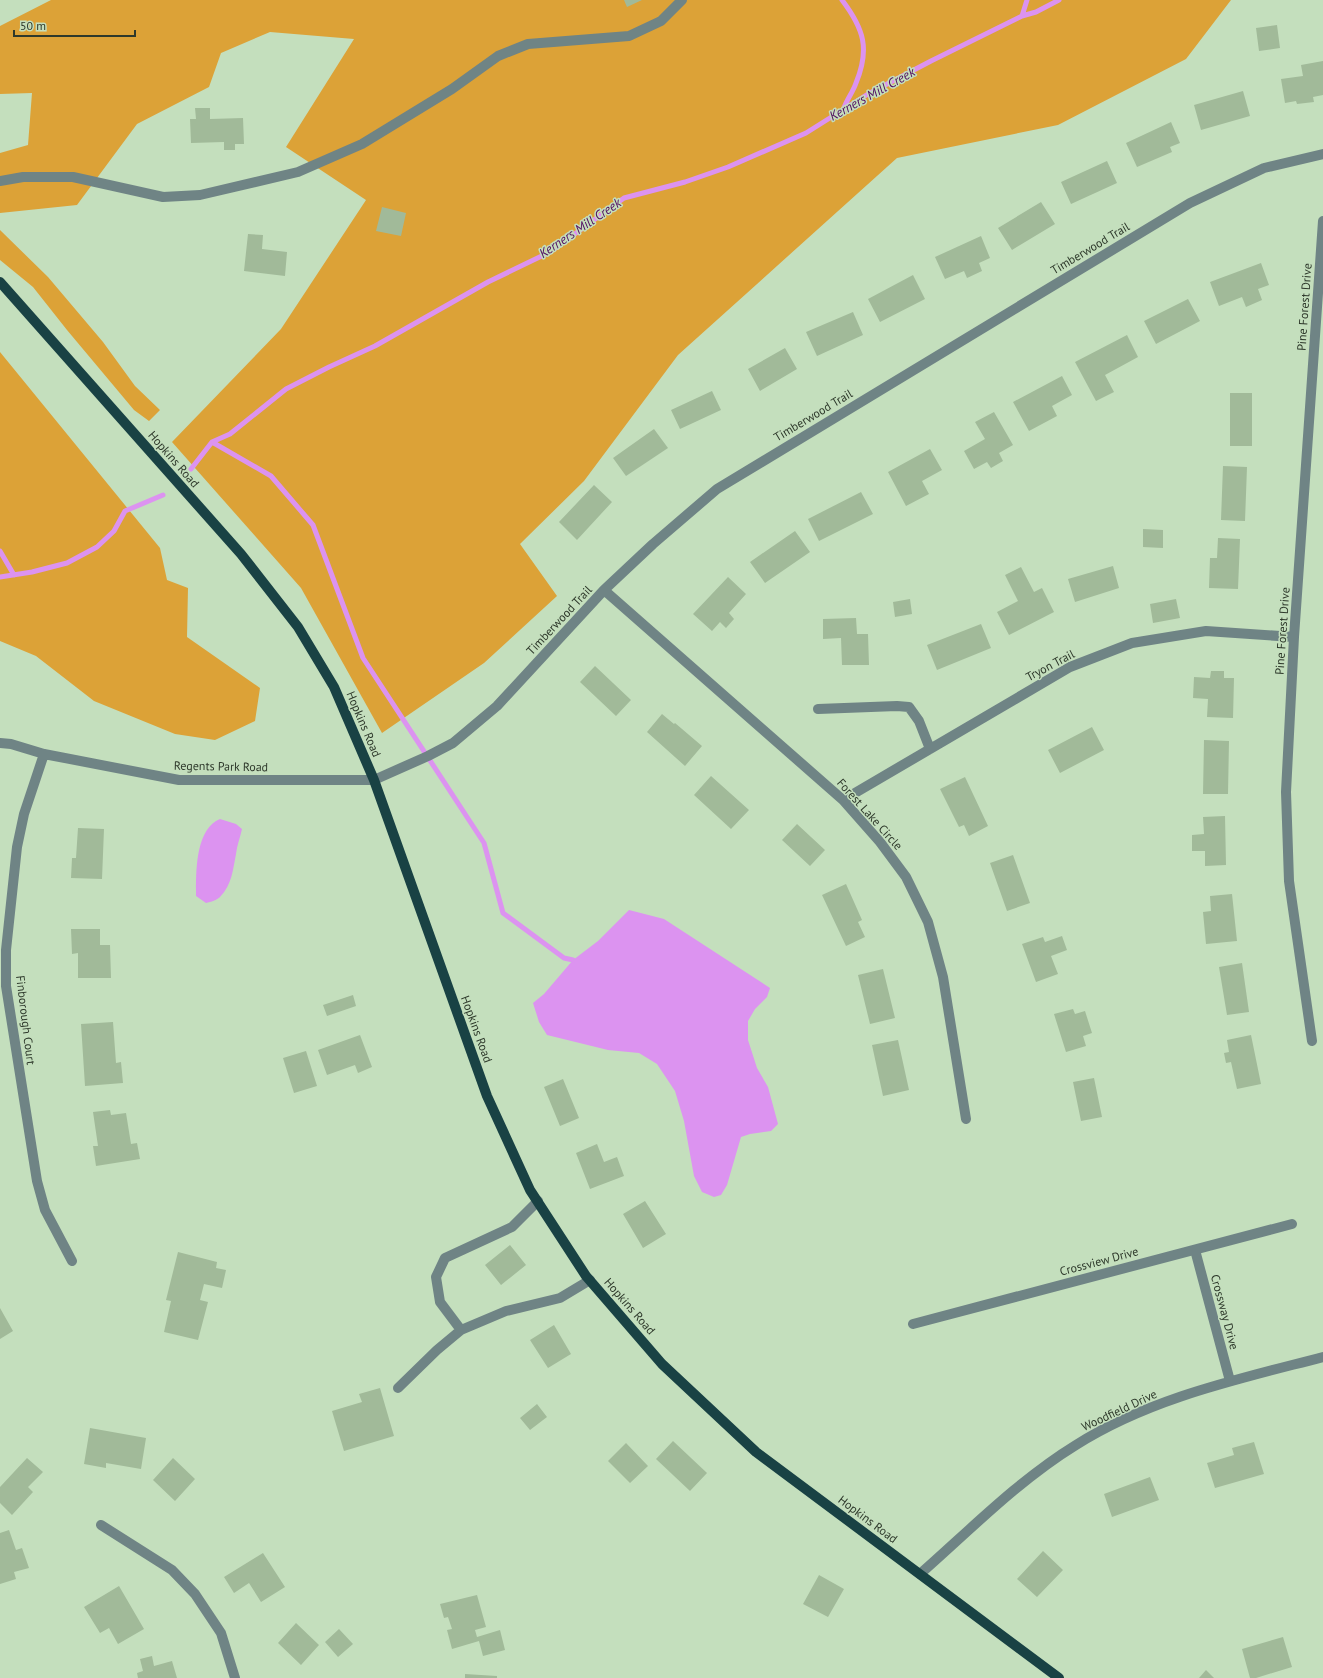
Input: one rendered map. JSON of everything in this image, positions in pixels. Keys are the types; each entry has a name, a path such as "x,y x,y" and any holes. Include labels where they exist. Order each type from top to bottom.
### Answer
{"main road":[{"name":"Hopkins Road","path":"0,282 241,554 298,627 334,687 374,780 487,1096 530,1190 590,1280 662,1364 756,1452 1059,1678"}],"street":[{"path":"0,181 23,176 73,177 163,197 200,195 298,172 367,141 452,89 498,56 528,44 629,36 661,21 682,0"},
{"name":"Timberwood Trail","path":"374,780 453,743 497,706 604,590 653,544 717,489 789,444 1190,203 1264,168 1323,154"},
{"name":"Pine Forest Drive","path":"1312,1041 1289,881 1286,792 1294,637 1323,221"},
{"name":"Forest Lake Circle","path":"604,590 843,800 880,842 906,877 928,922 943,976 966,1119"},
{"name":"Tryon Trail","path":"843,800 1070,667 1132,643 1206,631 1294,637"},
{"path":"818,709 897,706 909,707 919,721 930,749"},
{"name":"Regents Park Road","path":"0,742 44,754 179,780 374,780"},
{"name":"Finborough Court","path":"44,754 24,814 17,847 6,950 6,986 37,1181 45,1210 72,1261"},
{"path":"461,1330 440,1302 436,1277 445,1258 512,1227 538,1201"},
{"name":"Crossview Drive","path":"913,1324 1292,1224"},
{"name":"Crossway Drive","path":"1195,1250 1230,1381"},
{"path":"398,1388 437,1350 461,1330 506,1311 560,1298 590,1280"},
{"name":"Woodfield Drive","path":"920,1574 1041,1468 1108,1426 1157,1405 1230,1381 1323,1357"},
{"path":"100,1525 172,1570 195,1594 220,1633 235,1678"}],"shaded area":[{"path":"51,0 1231,0 1186,59 1058,125 897,158 678,355 584,481 520,544 557,596 484,663 382,733 301,588 172,442 281,329 366,200 286,147 354,39 270,32 221,53 209,87 137,124 77,205 0,213 0,153 28,145 32,93 0,94 0,26"},
{"path":"0,230 48,277 103,342 135,386 160,410 149,421 134,410 33,287 0,260"},
{"path":"0,352 160,548 167,580 188,588 187,637 260,688 255,721 215,740 175,734 94,701 36,656 0,641"},
{"path":"220,819 236,824 242,829 230,882 219,898 206,903 196,896 197,864 201,842 206,832 212,824"},
{"path":"629,910 664,919 770,988 767,997 755,1009 748,1021 748,1040 757,1068 768,1087 778,1124 771,1131 741,1137 727,1185 721,1195 714,1197 702,1192 694,1176 684,1121 675,1091 657,1064 639,1053 608,1050 547,1035 539,1022 533,1003 544,994 573,960 598,941"}],"building":[{"path":"624,0 642,0 627,7"},
{"path":"1277,25 1280,48 1259,51 1256,28"},
{"path":"1323,61 1323,95 1313,97 1314,102 1297,104 1296,101 1285,103 1281,79 1303,76 1301,65"},
{"path":"1243,91 1250,116 1201,130 1194,105"},
{"path":"195,108 210,108 210,119 243,118 244,144 235,144 235,150 224,150 224,142 191,143 190,119 196,119"},
{"path":"1171,122 1180,143 1170,147 1172,152 1137,167 1126,143"},
{"path":"1107,161 1117,183 1071,204 1061,182"},
{"path":"1041,202 1055,224 1012,250 998,228"},
{"path":"382,207 406,213 401,236 376,231"},
{"path":"248,234 263,235 262,249 287,252 285,276 244,271"},
{"path":"981,236 990,258 979,263 982,271 967,278 964,271 945,279 935,257"},
{"path":"1261,263 1269,285 1258,289 1262,300 1246,307 1242,297 1219,306 1210,282"},
{"path":"913,275 925,299 880,322 868,299"},
{"path":"1188,299 1200,321 1156,344 1144,321"},
{"path":"853,312 863,335 817,356 806,332"},
{"path":"1127,335 1138,357 1105,375 1114,392 1096,401 1075,362"},
{"path":"785,348 797,369 760,391 748,369"},
{"path":"1062,376 1072,395 1052,406 1057,416 1029,431 1013,402"},
{"path":"712,391 721,410 680,429 671,410"},
{"path":"1230,393 1252,393 1252,446 1230,446"},
{"path":"994,412 1013,445 999,453 1003,461 991,468 987,462 974,469 964,451 985,439 975,422"},
{"path":"654,429 668,448 626,476 613,458"},
{"path":"930,449 942,470 922,481 929,494 906,506 888,472"},
{"path":"1223,466 1247,467 1245,521 1221,520"},
{"path":"594,485 612,502 577,540 559,522"},
{"path":"861,492 873,514 819,541 808,519"},
{"path":"1143,529 1163,530 1163,548 1143,547"},
{"path":"795,531 810,552 765,583 750,562"},
{"path":"1218,538 1240,539 1238,589 1209,588 1210,558 1217,558"},
{"path":"1113,566 1119,588 1075,602 1068,579"},
{"path":"1021,567 1034,592 1042,588 1054,612 1009,635 997,612 1018,601 1005,575"},
{"path":"728,577 746,594 729,613 734,619 726,628 720,622 712,631 693,614"},
{"path":"910,599 912,614 895,617 893,602"},
{"path":"1176,599 1180,618 1153,623 1150,604"},
{"path":"856,618 857,634 868,634 869,665 842,665 841,638 823,639 823,619"},
{"path":"981,624 991,648 937,670 927,645"},
{"path":"595,666 631,700 616,716 580,682"},
{"path":"1211,671 1224,671 1224,678 1234,678 1233,718 1207,717 1208,699 1193,698 1194,677 1210,678"},
{"path":"662,714 702,746 685,766 647,732"},
{"path":"1092,727 1104,750 1060,773 1048,750"},
{"path":"1204,740 1229,741 1228,794 1203,794"},
{"path":"711,776 749,810 731,829 694,795"},
{"path":"965,777 988,826 969,836 964,825 959,827 940,789"},
{"path":"1225,816 1226,865 1205,866 1205,851 1192,851 1192,835 1204,834 1203,817"},
{"path":"797,824 825,850 810,866 782,840"},
{"path":"78,828 104,829 102,879 71,878 72,858 76,858"},
{"path":"1013,855 1030,903 1007,911 990,863"},
{"path":"846,884 862,920 858,922 865,937 846,946 822,895"},
{"path":"1232,894 1237,941 1206,944 1203,912 1211,911 1210,896"},
{"path":"71,929 100,929 100,945 110,945 111,978 78,978 78,953 72,954"},
{"path":"1062,936 1067,950 1051,956 1058,974 1036,982 1022,944 1043,937 1045,942"},
{"path":"1242,963 1249,1012 1227,1015 1219,967"},
{"path":"883,969 895,1018 870,1024 858,975"},
{"path":"353,995 356,1006 327,1016 323,1005"},
{"path":"1073,1009 1075,1014 1085,1011 1092,1033 1083,1036 1086,1046 1066,1052 1054,1014"},
{"path":"113,1022 116,1063 121,1062 123,1083 85,1086 81,1024"},
{"path":"360,1035 372,1067 358,1073 355,1065 327,1075 318,1050"},
{"path":"1251,1035 1261,1084 1237,1089 1231,1062 1226,1063 1224,1053 1229,1052 1227,1040"},
{"path":"898,1040 909,1090 883,1096 872,1045"},
{"path":"306,1051 317,1086 294,1093 283,1058"},
{"path":"1094,1078 1102,1117 1081,1121 1073,1082"},
{"path":"563,1079 579,1118 560,1126 544,1087"},
{"path":"110,1110 111,1115 126,1113 131,1144 137,1143 140,1159 96,1166 93,1146 98,1146 93,1112"},
{"path":"597,1144 604,1162 617,1157 624,1176 590,1189 576,1153"},
{"path":"645,1201 666,1234 643,1248 623,1214"},
{"path":"510,1245 526,1265 501,1285 485,1265"},
{"path":"178,1252 217,1262 216,1268 226,1270 222,1288 204,1284 200,1300 208,1302 198,1340 164,1332 171,1301 166,1300"},
{"path":"0,1308 13,1331 0,1339"},
{"path":"554,1325 571,1354 548,1368 530,1340"},
{"path":"380,1388 394,1436 344,1451 332,1411 362,1402 359,1394"},
{"path":"537,1404 547,1417 530,1430 520,1418"},
{"path":"90,1428 146,1438 141,1469 106,1463 106,1468 84,1464"},
{"path":"673,1441 707,1473 690,1491 656,1459"},
{"path":"1254,1442 1264,1474 1215,1488 1207,1463 1234,1455 1232,1448"},
{"path":"626,1443 648,1466 630,1483 608,1461"},
{"path":"27,1458 43,1472 28,1487 33,1492 12,1515 0,1503 0,1487"},
{"path":"173,1458 195,1479 175,1501 153,1480"},
{"path":"1150,1477 1159,1500 1112,1517 1104,1494"},
{"path":"9,1530 16,1550 22,1548 29,1568 14,1572 16,1579 0,1584 0,1533"},
{"path":"1043,1551 1063,1570 1037,1597 1017,1579"},
{"path":"263,1553 285,1587 261,1602 249,1583 234,1593 224,1577"},
{"path":"819,1575 844,1589 828,1617 803,1604"},
{"path":"119,1586 144,1629 118,1644 109,1628 100,1633 84,1607"},
{"path":"477,1595 486,1627 475,1630 477,1637 500,1630 505,1650 483,1656 479,1641 452,1649 447,1630 452,1629 448,1617 444,1618 440,1604"},
{"path":"296,1623 319,1645 301,1665 278,1643"},
{"path":"339,1629 353,1644 338,1657 325,1642"},
{"path":"1283,1637 1292,1667 1256,1678 1250,1678 1242,1649"},
{"path":"152,1656 154,1666 172,1661 177,1678 138,1678 137,1673 143,1671 140,1659"},
{"path":"1206,1670 1214,1678 1199,1678"},
{"path":"465,1674 497,1676 497,1678 465,1678"}],"waterway":[{"path":"842,0 860,30 864,49 863,60 855,86 844,108"},
{"path":"1022,16 1027,0"},
{"name":"Kerners Mill Creek","path":"191,469 212,442 230,434 286,389 375,346 488,282 550,252 624,198 685,182 728,167 806,133 868,94 1022,16 1036,12 1059,0"},
{"path":"212,442 271,476 313,525 363,658 484,843 503,913 564,958 573,960"},
{"name":"Kerners Mill Creek","path":"0,577 32,572 67,563 97,547 114,531 125,511 163,495"},
{"path":"0,551 14,575"}]}
